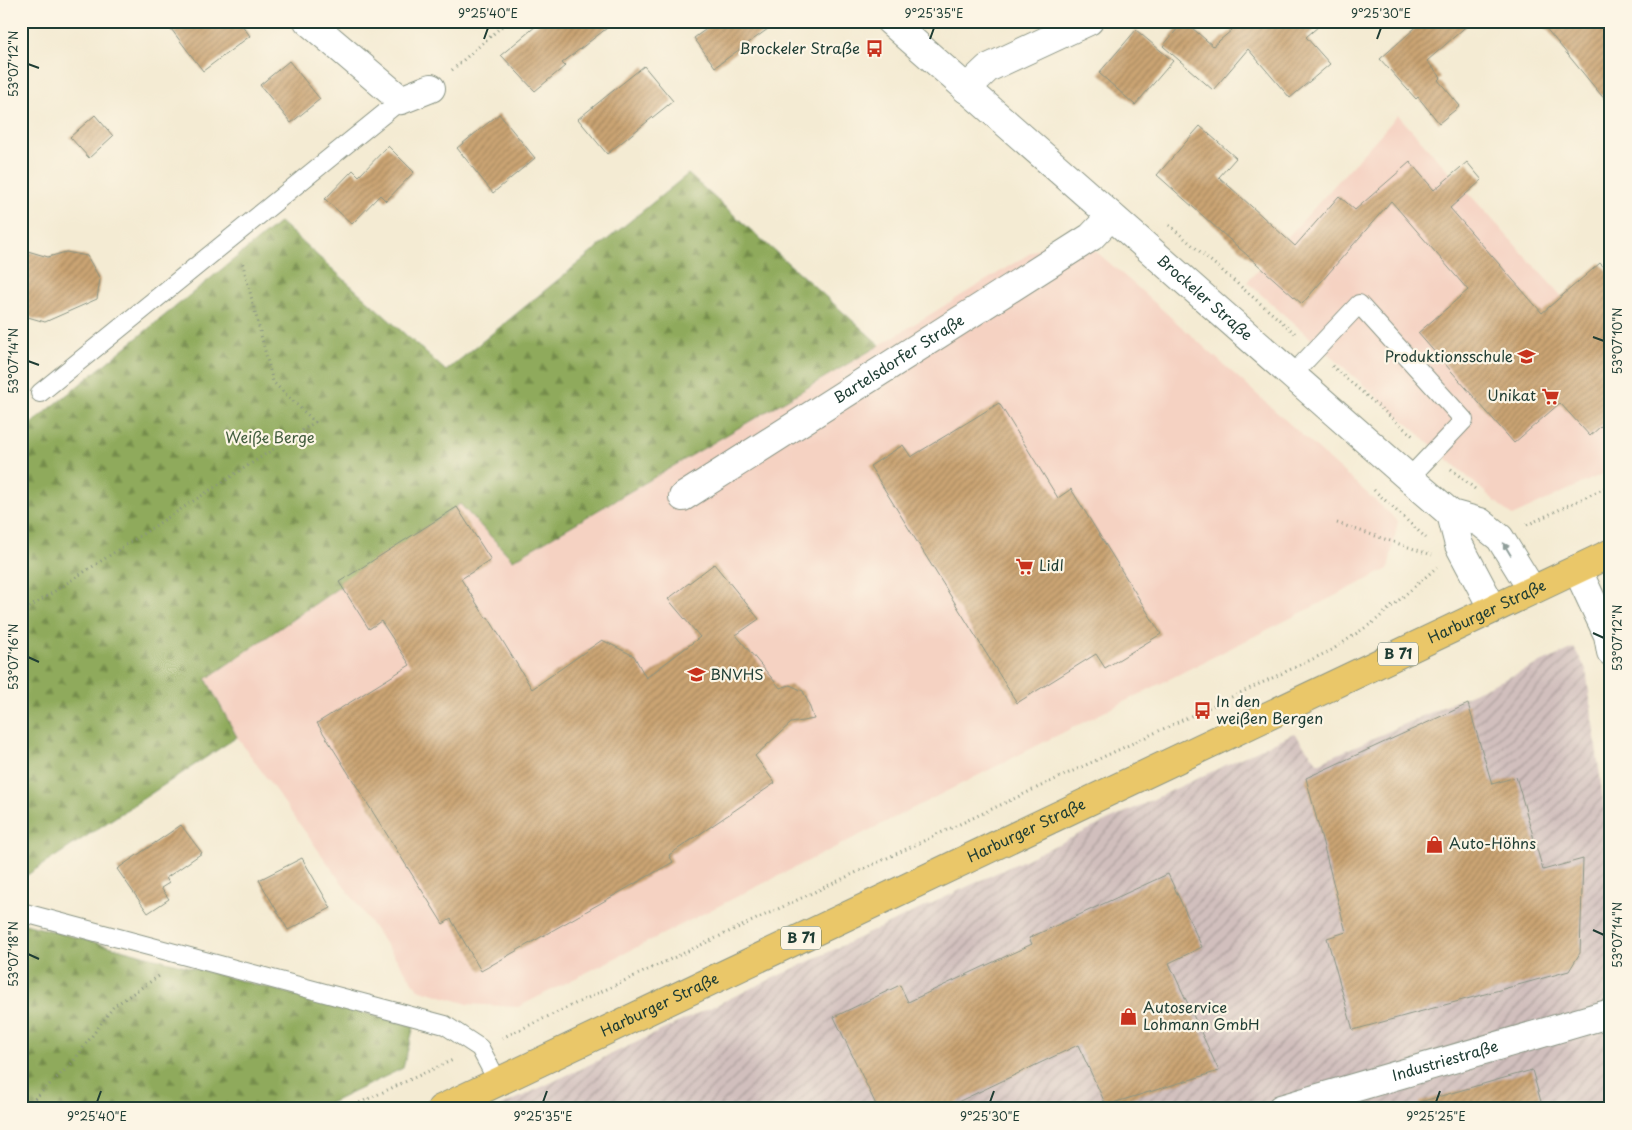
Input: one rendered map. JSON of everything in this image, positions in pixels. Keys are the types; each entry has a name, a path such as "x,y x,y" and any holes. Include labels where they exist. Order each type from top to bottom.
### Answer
{"main road":[{"name":"Harburger Straße","path":"441,1109 1611,553"}],"street":[{"path":"308,21 401,100 431,88"},
{"name":"Brockeler Straße","path":"890,21 1451,514 1480,522 1500,538 1532,590"},
{"path":"966,88 988,68 1089,21"},
{"name":"Bartelsdorfer Straße","path":"683,497 1091,237 1111,216"},
{"path":"1451,514 1459,545 1493,609"},
{"path":"1578,569 1608,635 1611,652"},
{"name":"Industriestraße","path":"1281,1109 1611,1013"}],"lane":[{"path":"40,392 401,100"},
{"path":"1292,375 1359,304 1464,420 1409,478"},
{"path":"21,912 445,1025 480,1048 498,1082"}],"path":[{"path":"431,88 508,21"},
{"path":"1163,219 1477,491"},
{"path":"21,613 315,422 273,382 235,234"},
{"path":"1520,529 1611,485"},
{"path":"1337,523 1435,556"},
{"path":"346,1109 1332,650 1375,622 1438,566"},
{"path":"24,1109 72,1063 114,1006 189,956"}],"shaded area":[{"path":"1398,115 1611,351 1611,470 1512,516 1247,282"},
{"path":"1070,229 1398,521 1388,569 518,1007 468,1004 418,989 237,737 206,679 461,503 513,560 880,345"},
{"path":"1574,648 1586,669 1611,861 1611,1109 495,1109 1294,733 1318,763"}],"green space":[{"name":"Weiße Berge","path":"688,174 880,345 513,560 460,504 206,679 237,737 21,879 21,432 280,222 446,371"},
{"path":"21,923 414,1026 403,1068 318,1109 21,1109"}],"building":[{"path":"165,21 239,21 250,36 203,71"},
{"path":"542,21 616,21 562,63 565,66 535,91 501,55"},
{"path":"717,21 779,21 715,67 694,38"},
{"path":"1184,21 1213,46 1232,30 1224,21 1325,21 1306,37 1330,64 1290,98 1248,49 1213,90 1163,46"},
{"path":"1423,21 1472,21 1427,61 1441,77 1438,80 1460,106 1439,123 1418,97 1416,99 1380,59"},
{"path":"1540,21 1611,21 1611,107"},
{"path":"1136,30 1173,61 1135,105 1099,73"},
{"path":"289,61 320,99 291,123 260,85"},
{"path":"644,66 673,101 607,154 578,119"},
{"path":"499,114 535,158 493,193 457,148"},
{"path":"95,115 113,136 89,158 70,137"},
{"path":"1200,126 1236,158 1219,177 1295,246 1339,196 1355,210 1410,162 1434,190 1467,162 1482,180 1450,208 1542,313 1600,263 1611,275 1611,417 1590,436 1560,403 1514,443 1418,333 1468,290 1391,201 1302,304 1157,175"},
{"path":"388,146 414,172 386,201 380,195 352,224 325,199 353,170 359,176"},
{"path":"21,249 48,257 66,252 87,256 100,279 97,299 45,322 21,315"},
{"name":"Lidl","path":"999,403 1058,498 1071,489 1161,634 1105,668 1096,654 1017,703 870,466 903,445 911,457"},
{"path":"457,507 491,560 461,579 486,618 488,617 532,689 602,640 634,656 646,678 700,637 668,599 714,564 759,619 736,635 780,688 790,685 803,691 814,719 791,723 755,756 775,783 669,855 673,862 481,971 451,919 443,924 317,723 410,665 381,621 369,629 339,582"},
{"path":"1468,704 1492,784 1516,777 1543,870 1583,859 1580,953 1569,971 1353,1030 1327,938 1346,932 1306,778"},
{"path":"181,825 202,853 166,878 169,883 161,888 169,899 148,913 117,869"},
{"path":"302,858 331,908 288,930 259,880"},
{"path":"1168,874 1202,947 1169,963 1219,1071 1106,1105 1078,1045 943,1109 878,1109 834,1017 900,985 908,1002 1032,944 1029,938"},
{"path":"1532,1070 1543,1109 1421,1109 1420,1102"}],"place":[{"name":"Brockeler Straße","path":"874,49"},
{"name":"Produktionsschule","path":"1527,357"},
{"name":"Unikat","path":"1550,396"},
{"name":"Lidl","path":"1025,566"},
{"name":"BNVHS","path":"696,675"},
{"name":"In den weißen Bergen","path":"1202,711"},
{"name":"Auto-Höhns","path":"1435,844"},
{"name":"Autoservice Lohmann GmbH","path":"1129,1017"}]}
